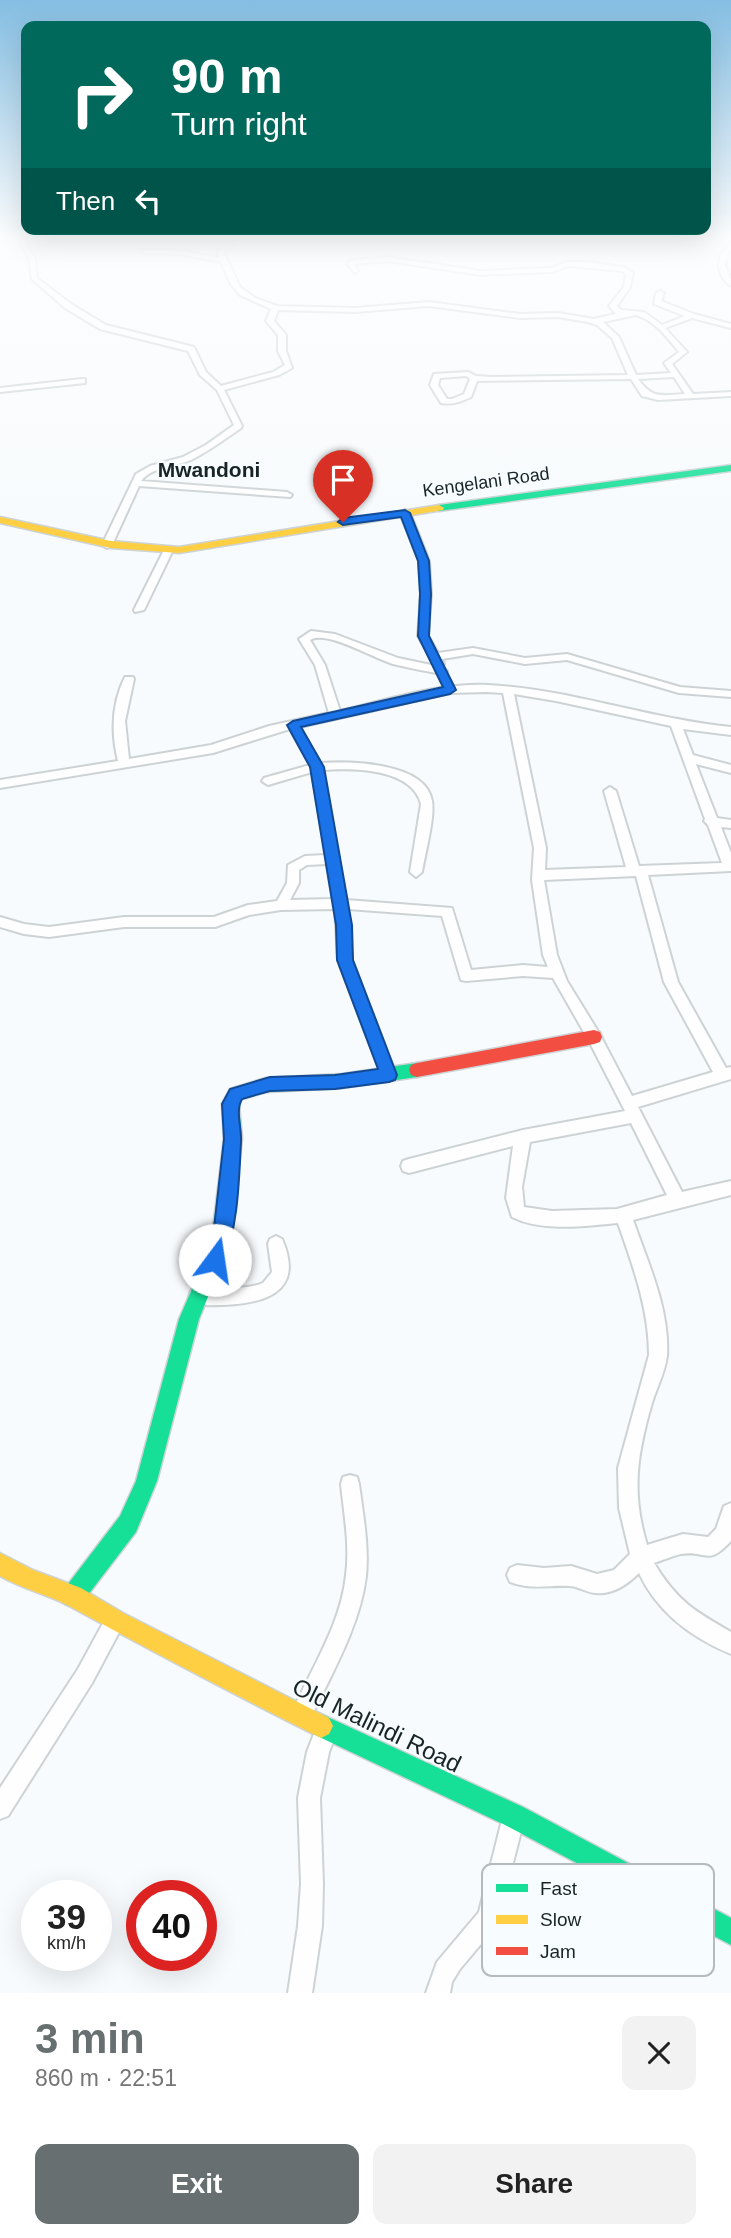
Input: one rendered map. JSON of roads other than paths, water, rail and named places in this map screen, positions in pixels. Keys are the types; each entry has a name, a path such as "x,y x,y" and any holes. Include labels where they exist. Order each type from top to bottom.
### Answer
{"main road":[{"name":"Kengelani Road","path":"0,520 107,545 168,550 237,544 320,525 601,487 692,471 731,468"},
{"path":"73,1596 128,1524 139,1500 189,1319 215,1260 223,1228 233,1139 231,1100 247,1089 270,1084 335,1082 419,1072 594,1037"},
{"name":"Old Malindi Road","path":"0,1564 27,1579 73,1596 327,1730 514,1816 604,1864"},
{"name":"Old Malindi Road","path":"714,1923 731,1932"}],"street":[{"path":"107,545 135,483 147,471 186,459 238,426 220,390 203,373 196,356 188,347 113,330"},
{"path":"220,390 244,380 279,374 289,366 282,351 282,335 278,330"},
{"path":"607,330 615,337 634,377 648,396 731,394"},
{"path":"661,330 683,353 668,362 674,375 691,397"},
{"path":"474,378 468,395 455,402 444,401 434,385 437,376 469,374 474,378 674,375"},
{"path":"0,390 82,381"},
{"path":"135,483 287,495"},
{"path":"405,513 424,561 426,594 422,630 450,690"},
{"path":"139,610 168,550"},
{"path":"336,716 318,659 313,648 304,639 312,634 331,636 395,661 442,671"},
{"path":"436,657 473,651 524,661 567,657 679,690 731,694"},
{"path":"124,763 118,721 119,709 129,680"},
{"path":"0,784 213,749 293,725 450,690 482,687 579,701 676,726 731,731"},
{"path":"508,690 538,835 539,875 547,945 557,974 594,1037 678,1200"},
{"path":"293,725 317,767 341,904 345,960 389,1075"},
{"path":"539,875 730,868 676,726"},
{"path":"689,758 731,769"},
{"path":"268,781 317,767 352,764 376,766 395,774 424,792 427,804 416,872"},
{"path":"409,1166 631,1109 727,1074 671,982 638,871 610,791"},
{"path":"710,821 731,824"},
{"path":"281,905 293,883 292,868 305,861 332,859"},
{"path":"0,922 39,932 124,922 203,923 227,920 261,906 341,904 447,911 466,976 518,969 557,974"},
{"path":"523,1137 514,1198 520,1214 545,1219 623,1216 731,1188"},
{"path":"623,1216 650,1304 658,1354 627,1466 629,1512 647,1573 662,1595 685,1617 731,1644"},
{"path":"197,1297 229,1297 265,1291 276,1282 280,1272 276,1244"},
{"path":"302,1715 340,1626 355,1580 355,1538 350,1484"},
{"path":"517,1575 544,1578 571,1576 597,1584 620,1578 641,1557 683,1544 712,1547 724,1535 731,1513"},
{"path":"0,1808 85,1676 116,1621"},
{"path":"300,1993 310,1926 312,1884 309,1798 318,1752 327,1730"},
{"path":"502,1864 514,1816"},
{"path":"438,1993 456,1952 482,1928"}],"district":[{"name":"Mwandoni","path":"209,469"}]}
